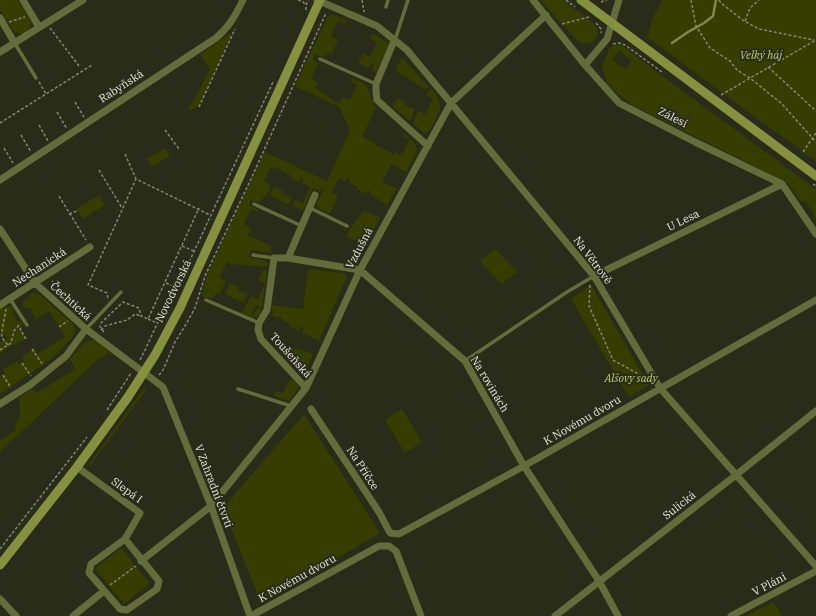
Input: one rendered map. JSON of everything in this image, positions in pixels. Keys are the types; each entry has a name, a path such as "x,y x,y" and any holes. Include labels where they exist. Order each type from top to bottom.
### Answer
{"main road":[{"name":"Novodvorská","path":"0,565 77,467 144,373 180,308 319,0"},
{"path":"581,0 591,3 611,22 714,99 813,179"}],"street":[{"path":"23,0 39,27"},
{"path":"0,52 83,0"},
{"name":"Rabyňská","path":"0,180 216,38 227,29 234,19 243,0"},
{"name":"Na Větrově","path":"319,0 377,26 406,50 594,276 658,386 816,566"},
{"name":"Zálesí","path":"533,0 585,65 619,103 782,184"},
{"path":"585,65 607,39 618,0"},
{"name":"Vzdušná","path":"211,506 306,388 360,270 451,103 546,15"},
{"path":"2,21 14,42"},
{"path":"394,41 376,84 378,100 428,146"},
{"path":"782,184 816,234"},
{"name":"U Lesa","path":"594,276 782,184"},
{"path":"288,258 315,195"},
{"name":"Čechtická","path":"0,229 35,283 86,329 136,363 144,373"},
{"name":"Nechanická","path":"5,302 90,247"},
{"path":"260,323 267,310 274,258 288,258 360,270"},
{"name":"Na rovinách","path":"360,270 465,361 524,466 599,581 618,616"},
{"name":"K Novému dvoru","path":"399,534 524,466 658,386 816,300"},
{"name":"Toušeňská","path":"260,323 258,330 261,339 306,388"},
{"path":"0,404 30,385 66,356 86,329"},
{"name":"V Zahradní čtvrti","path":"144,373 163,387 211,506 251,616"},
{"name":"Na Příčce","path":"311,409 379,512 390,533 399,534"},
{"name":"Sulická","path":"555,616 816,411"},
{"name":"Slepá I","path":"77,467 140,513 124,539 91,564 89,572 120,609 127,610 157,589 159,581 124,539"},
{"path":"141,560 211,506"},
{"name":"K Novému dvoru","path":"251,616 379,546 389,546 396,551 421,616"},
{"name":"V Pláni","path":"732,616 816,572"},
{"path":"74,616 104,591"},
{"path":"0,599 16,616"}],"lane":[{"path":"386,7 388,0"},
{"path":"394,41 408,0"},
{"path":"14,42 36,78"},
{"path":"320,59 376,84"},
{"path":"254,204 302,226"},
{"path":"310,208 347,226"},
{"path":"253,255 274,258"},
{"path":"465,361 567,292 594,276"},
{"path":"86,329 121,292"},
{"path":"206,300 260,323"},
{"path":"5,302 27,325"},
{"path":"238,389 291,406"}],"path":[{"path":"298,0 302,1 306,5"},
{"path":"304,16 308,0"},
{"path":"362,0 365,14"},
{"path":"601,2 607,0"},
{"path":"691,0 696,26 710,48 730,62 737,70 750,78 782,104 816,142"},
{"path":"719,0 744,21 759,29 815,40"},
{"path":"744,21 750,8 759,0"},
{"path":"155,380 163,370 175,342 186,326 195,308 205,276 330,5"},
{"path":"2,21 32,14"},
{"path":"554,26 589,17 597,23 601,29 601,33 613,44 620,43 625,45 662,72"},
{"path":"46,22 79,66"},
{"path":"198,107 238,24"},
{"path":"714,99 815,40"},
{"path":"0,123 92,65"},
{"path":"768,67 816,111"},
{"path":"36,78 46,94"},
{"path":"104,415 136,363 140,359 158,323 164,307 177,288 274,80"},
{"path":"75,102 87,122"},
{"path":"57,112 70,134"},
{"path":"39,125 52,146"},
{"path":"165,130 179,149"},
{"path":"803,152 816,133"},
{"path":"21,135 34,157"},
{"path":"4,148 17,170"},
{"path":"125,154 136,179 199,208 210,215"},
{"path":"99,170 122,208"},
{"path":"107,300 109,297 108,293 88,285 136,179"},
{"path":"813,179 816,186"},
{"path":"59,196 90,247"},
{"path":"148,319 199,208"},
{"path":"70,214 77,211"},
{"path":"182,246 194,251"},
{"path":"594,276 590,286 589,306 613,360 658,386"},
{"path":"50,279 93,316 94,314"},
{"path":"165,283 177,288"},
{"path":"5,302 4,328 1,339 8,345"},
{"path":"105,334 100,327 102,323 123,302 139,308 141,316"},
{"path":"101,330 105,326 127,320 135,314 158,323"},
{"path":"59,327 71,319"},
{"path":"0,350 11,344 14,331 22,323 24,326 20,329 26,339"},
{"path":"32,349 45,368"},
{"path":"136,363 140,359"},
{"path":"22,363 32,377"},
{"path":"3,375 11,388"},
{"path":"0,549 90,434"},
{"path":"104,591 141,560"}],"green space":[{"path":"0,0 18,0 31,22 30,28 25,33 19,34 13,31 0,11"},
{"path":"540,0 562,0 595,24 598,33 595,40 589,43 579,42"},
{"name":"Velký háj","path":"663,0 816,0 816,161 647,37 653,17"},
{"path":"333,15 347,20 345,24 338,21 331,36 338,40 332,53 329,52 324,57 315,54 313,60 326,67 318,64 311,79 318,83 316,88 339,104 343,97 350,100 357,85 350,81 352,78 363,83 374,103 373,105 377,108 375,109 363,137 394,155 395,152 402,155 410,139 414,143 417,151 406,172 391,164 382,182 397,188 387,205 370,195 371,192 369,190 366,194 357,189 358,187 348,182 350,179 347,178 345,181 339,178 332,193 338,196 330,214 318,208 316,205 324,189 322,188 320,191 313,188 303,211 293,206 295,200 303,203 310,187 302,184 304,179 301,178 299,182 291,179 292,176 281,171 282,169 279,168 278,170 271,166 264,182 271,185 266,197 264,196 259,202 251,200 249,205 259,210 259,212 251,209 244,224 251,228 248,235 271,246 271,253 250,250 249,257 265,260 268,267 235,264 234,266 227,262 219,278 226,281 220,294 217,293 211,298 202,296 208,273 265,152 327,181 350,130 339,107 295,86 328,16"},
{"path":"232,33 199,106 190,111 189,106 194,100 210,69 200,55"},
{"path":"372,33 388,43 376,72 371,70 374,64 371,63 369,68 358,63 363,54 370,57 377,42 370,39"},
{"path":"618,44 622,45 816,189 816,222 811,209 805,201 800,201 788,183 634,106 618,94 608,85 602,68 609,48","holes":["619,51 632,61 625,69 612,59"]},
{"path":"402,58 429,87 426,90 397,71 396,69"},
{"path":"431,88 439,100 440,110 428,132 424,133 413,123 418,111 426,114 433,99 426,95"},
{"path":"397,98 406,102 405,105 415,109 410,121 393,107"},
{"path":"404,133 410,139 402,136"},
{"path":"165,148 170,156 152,167 147,159"},
{"path":"274,187 283,191 282,194 292,198 289,205 270,196"},
{"path":"99,195 105,205 83,219 76,209"},
{"path":"363,211 380,217 365,245 346,236"},
{"path":"495,249 517,272 502,284 480,261"},
{"path":"308,269 343,273 347,276 319,341 302,332 304,328 301,326 299,331 289,326 290,324 281,319 281,317 279,316 278,318 271,315 273,312 272,305 303,309"},
{"path":"263,270 267,270 262,308 256,305 251,314 254,315 257,308 262,309 261,313 257,317 251,317 242,313 252,296 258,299 265,283 258,280"},
{"path":"230,283 239,287 238,290 247,294 244,303 225,294"},
{"name":"Alšovy sady","path":"591,285 649,385 629,397 571,299"},
{"path":"32,293 39,294 74,325 75,331 72,338 50,360 0,394 0,376 5,373 3,369 17,361 19,364 24,361 22,357 34,348 38,354 65,336 49,311 21,329 27,338 14,345 13,344 0,354 0,340 1,342 7,338 4,334 0,336 0,309 8,306 12,307 14,311 12,313 18,322 21,321 23,325 18,328 19,330 36,319 30,308 24,308 22,302 30,297 29,295"},
{"path":"92,340 96,341 109,352 93,364 0,452 0,440 16,430 14,425 20,416 19,398 32,389 37,393 75,369 70,359 85,342"},
{"path":"295,348 313,354 306,370 304,371 300,371 289,360"},
{"path":"291,378 297,384 298,389 289,401 274,396 277,391 283,393"},
{"path":"144,388 146,390 89,467 89,464"},
{"path":"402,409 422,442 405,453 385,420"},
{"path":"304,414 380,533 261,603 223,508"},
{"path":"121,548 150,583 124,604 95,569"},
{"path":"774,602 781,616 746,616"}],"waterway":[{"path":"672,43 713,16 716,0"}]}
